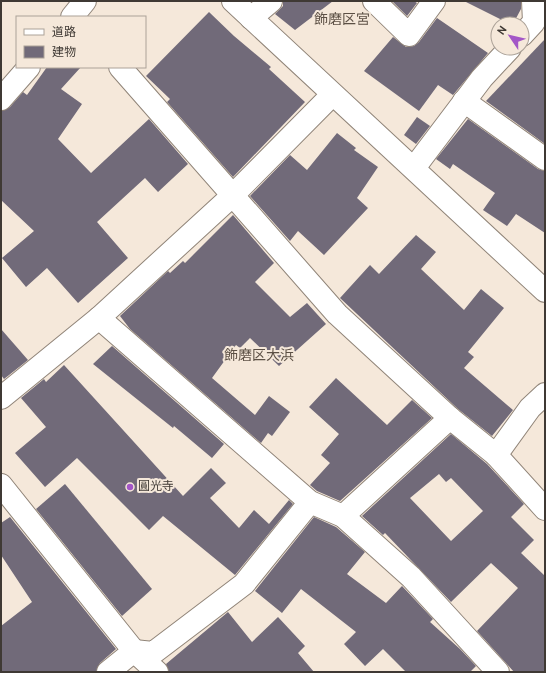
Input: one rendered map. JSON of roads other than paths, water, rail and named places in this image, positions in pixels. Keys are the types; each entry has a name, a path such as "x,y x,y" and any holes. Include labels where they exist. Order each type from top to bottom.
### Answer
{"street":[{"path":"233,1 332,95 414,168 545,291"},
{"path":"251,18 271,1"},
{"path":"374,1 409,36 434,1"},
{"path":"414,168 482,78 503,56"},
{"path":"1,99 28,68"},
{"path":"121,68 336,314 450,418 496,455 545,509"},
{"path":"1,398 99,318 232,196 332,95"},
{"path":"464,101 545,160"},
{"path":"99,318 310,502 343,516 411,577 498,672"},
{"path":"496,455 530,408 545,394"},
{"path":"343,516 450,418"},
{"path":"1,485 134,651 157,672"},
{"path":"108,672 134,651 153,653 244,584 310,502"}],"place":[{"name":"圓光寺","path":"130,487"}],"district":[{"name":"飾磨区宮","path":"342,20"},
{"name":"飾磨区大浜","path":"259,356"}]}
